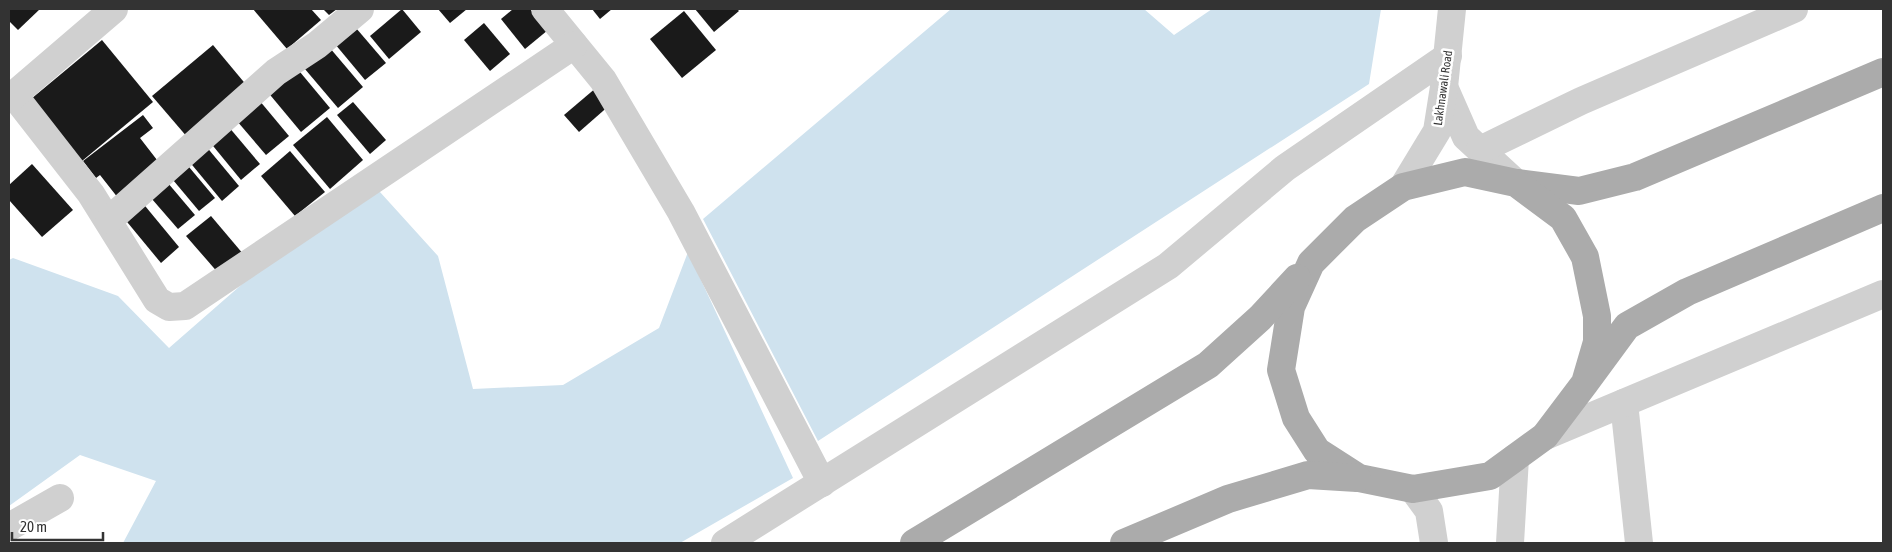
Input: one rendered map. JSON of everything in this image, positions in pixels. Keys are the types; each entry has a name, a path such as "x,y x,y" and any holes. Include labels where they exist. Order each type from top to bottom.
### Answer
{"main road":[{"path":"914,543 1208,365 1260,318 1311,263 1356,219 1403,187 1465,172 1516,183 1579,191 1635,177 1883,72"},
{"path":"1516,183 1562,218 1585,257 1597,316 1597,342 1585,383"},
{"path":"1124,543 1228,499 1308,475 1359,478 1413,489 1490,476 1545,436 1627,326 1687,292 1883,208"},
{"path":"1311,263 1291,307 1282,370 1296,418 1317,451 1359,478"}],"street":[{"path":"114,9 11,97 109,220 157,300 169,307 185,306 574,45"},
{"path":"109,220 276,72 317,45 360,9"},
{"path":"545,9 602,80 681,212 822,483"},
{"name":"Lakhnawali Road","path":"1403,187 1437,131 1448,56 1452,9"},
{"path":"1480,150 1750,17 1794,9"},
{"path":"725,543 1168,266 1285,168 1448,56"},
{"path":"1444,87 1466,137 1516,183"},
{"path":"1545,436 1883,294"},
{"path":"1624,403 1639,543"},
{"path":"1510,543 1514,458"},
{"path":"1413,489 1430,511 1434,543"},
{"path":"9,527 60,498"}],"water":[{"path":"951,9 1144,9 1174,35 1212,9 1381,9 1369,84 818,441 703,219"},
{"path":"370,181 438,256 473,389 563,385 659,328 688,252 793,478 680,543 123,543 156,481 80,455 9,506 9,260 13,258 118,296 169,348 264,265"}],"building":[{"path":"9,9 40,9 18,30 9,21"},
{"path":"253,9 311,9 321,20 287,49"},
{"path":"323,9 337,9 329,15"},
{"path":"402,9 421,32 389,59 370,36"},
{"path":"438,9 467,9 450,23"},
{"path":"513,9 530,9 548,30 525,49 501,19"},
{"path":"592,9 612,9 600,19"},
{"path":"695,9 737,9 739,11 714,32"},
{"path":"684,11 716,50 682,78 650,39"},
{"path":"350,21 386,63 365,80 330,38"},
{"path":"484,23 510,54 490,71 464,40"},
{"path":"102,40 153,102 82,161 31,99"},
{"path":"324,41 363,87 338,108 299,62"},
{"path":"213,45 248,87 188,138 152,96"},
{"path":"295,66 330,108 301,132 266,90"},
{"path":"597,87 611,104 579,132 564,115"},
{"path":"254,94 289,136 266,155 231,114"},
{"path":"353,102 386,140 370,154 337,115"},
{"path":"143,115 153,128 140,138 164,169 122,203 100,175 96,178 83,161"},
{"path":"327,117 363,160 330,189 293,145"},
{"path":"228,126 260,164 241,180 209,141"},
{"path":"205,145 239,186 222,201 188,160"},
{"path":"290,151 325,192 295,216 261,176"},
{"path":"184,161 215,198 199,211 168,174"},
{"path":"32,164 73,210 42,237 9,200 9,185"},
{"path":"162,176 195,215 178,229 145,191"},
{"path":"141,201 179,247 161,263 123,217"},
{"path":"211,216 244,255 220,275 186,236"}]}
